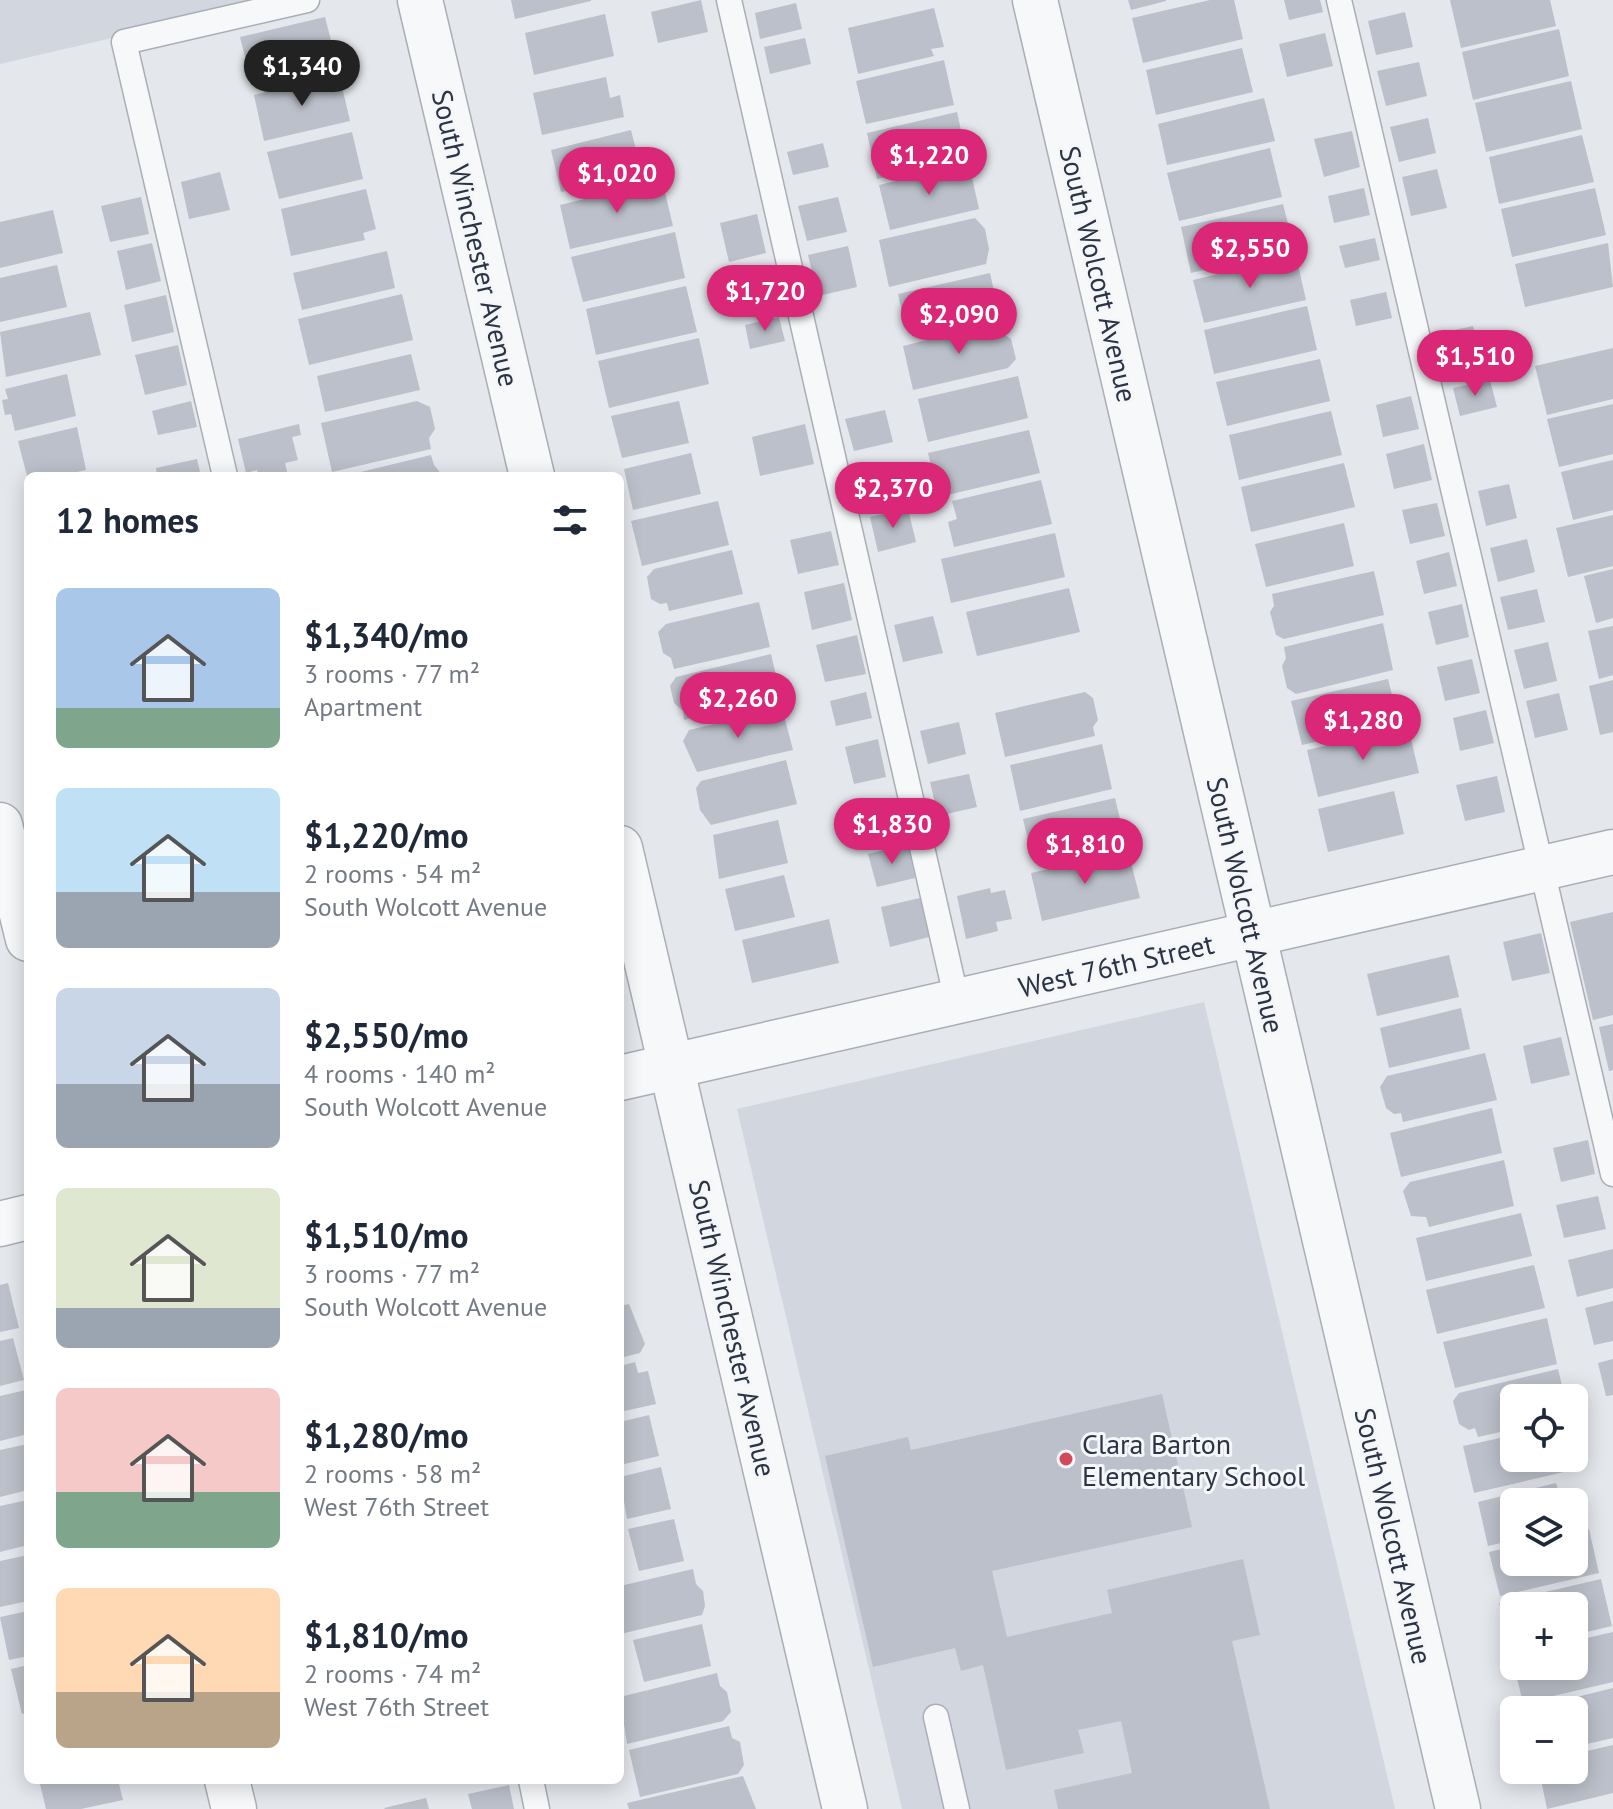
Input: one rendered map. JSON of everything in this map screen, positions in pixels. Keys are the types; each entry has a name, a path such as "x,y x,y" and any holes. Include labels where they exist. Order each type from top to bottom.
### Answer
{"street":[{"name":"South Winchester Avenue","path":"420,0 531,472"},
{"name":"South Wolcott Avenue","path":"1035,0 1458,1809"},
{"path":"0,825 24,923"},
{"name":"West 76th Street","path":"624,1077 1613,852"},
{"name":"South Winchester Avenue","path":"624,865 845,1809"},
{"path":"0,1224 24,1218"},
{"path":"228,1784 234,1809"}],"lane":[{"path":"224,472 124,42 307,0"},
{"path":"729,0 957,1001"},
{"path":"1339,0 1613,1174"},
{"path":"936,1717 957,1809"},
{"path":"532,1784 537,1809"}],"shaded area":[{"path":"0,0 275,0 0,64"},
{"name":"Clara Barton Elementary School","path":"1204,1002 1395,1809 902,1809 737,1109"}],"building":[{"path":"511,0 591,0 591,1 515,19"},
{"path":"701,0 708,32 658,43 651,12"},
{"path":"1128,0 1166,0 1166,1 1131,10"},
{"path":"1210,0 1234,0 1243,39 1143,63 1132,18"},
{"path":"1284,0 1320,0 1323,12 1289,20"},
{"path":"1450,0 1550,0 1556,26 1461,48"},
{"path":"796,3 802,29 760,39 755,13"},
{"path":"934,8 944,47 931,49 934,56 858,74 848,28"},
{"path":"1405,12 1413,47 1376,55 1368,21"},
{"path":"605,14 614,56 534,75 525,33"},
{"path":"325,17 337,64 252,84 240,37"},
{"path":"1559,29 1569,76 1473,100 1462,52"},
{"path":"1325,33 1333,66 1287,77 1279,44"},
{"path":"805,38 811,64 770,74 764,47"},
{"path":"1242,48 1253,92 1156,115 1146,70"},
{"path":"944,60 954,105 866,124 856,81"},
{"path":"1419,62 1427,96 1386,106 1377,71"},
{"path":"339,74 350,121 264,141 254,95"},
{"path":"606,77 610,98 620,95 624,117 542,135 533,93"},
{"path":"1571,81 1582,129 1486,152 1475,103"},
{"path":"1264,98 1275,141 1167,165 1158,124"},
{"path":"957,112 967,158 877,179 867,133"},
{"path":"1428,118 1436,153 1399,162 1390,127"},
{"path":"631,130 642,174 561,192 551,150"},
{"path":"1352,131 1360,167 1324,177 1314,139"},
{"path":"352,132 363,179 279,199 267,152"},
{"path":"1582,135 1594,182 1499,204 1489,157"},
{"path":"823,143 829,167 793,175 787,152"},
{"path":"1270,148 1282,197 1179,221 1167,173"},
{"path":"969,164 979,209 890,230 879,185"},
{"path":"1437,169 1447,208 1411,216 1402,177"},
{"path":"220,172 230,210 189,219 181,182"},
{"path":"662,180 673,226 570,249 560,205"},
{"path":"1364,188 1370,215 1334,223 1328,196"},
{"path":"1595,188 1606,235 1512,257 1501,209"},
{"path":"366,189 376,229 363,233 365,240 291,256 281,209"},
{"path":"141,197 149,234 110,242 101,206"},
{"path":"838,197 847,232 807,241 798,206"},
{"path":"1283,204 1294,248 1191,273 1181,227"},
{"path":"53,210 63,253 0,268 0,222"},
{"path":"757,214 766,253 729,262 720,223"},
{"path":"975,218 985,229 989,249 986,264 889,287 879,240"},
{"path":"675,232 685,278 583,302 571,257"},
{"path":"1375,238 1380,260 1345,268 1339,246"},
{"path":"152,243 161,281 126,290 117,251"},
{"path":"1608,243 1613,287 1525,307 1515,264"},
{"path":"848,246 857,287 818,296 808,255"},
{"path":"387,251 395,288 302,310 293,273"},
{"path":"1296,256 1306,300 1204,323 1193,280"},
{"path":"57,265 67,307 0,322 0,278"},
{"path":"990,273 999,314 917,333 912,314 903,316 898,294"},
{"path":"686,286 697,332 596,355 586,309"},
{"path":"1386,292 1392,318 1356,326 1350,300"},
{"path":"402,294 413,340 309,365 298,319"},
{"path":"166,295 174,332 132,342 124,305"},
{"path":"1307,306 1317,350 1214,374 1204,330"},
{"path":"90,312 101,355 6,377 0,332"},
{"path":"779,317 785,341 750,349 745,325"},
{"path":"1000,322 1002,333 1011,339 1016,359 1008,368 913,390 903,346"},
{"path":"1473,326 1480,358 1448,365 1440,333"},
{"path":"699,338 709,384 609,408 598,361"},
{"path":"178,345 187,385 145,395 135,355"},
{"path":"1613,348 1613,399 1547,415 1535,366"},
{"path":"411,354 420,390 325,412 317,376"},
{"path":"1320,359 1330,401 1227,426 1216,382"},
{"path":"67,374 76,416 15,431 11,414 5,415 2,400 8,399 5,389"},
{"path":"1018,376 1028,418 928,442 918,399"},
{"path":"1490,380 1497,407 1460,416 1453,388"},
{"path":"1411,396 1419,429 1383,437 1376,405"},
{"path":"191,401 197,427 158,435 152,411"},
{"path":"417,401 430,407 435,429 429,438 431,449 332,472 321,423"},
{"path":"679,401 689,443 622,458 611,416"},
{"path":"1613,404 1613,454 1559,467 1547,419"},
{"path":"885,410 893,442 854,451 845,419"},
{"path":"1331,411 1342,455 1239,480 1229,435"},
{"path":"299,424 301,435 292,437 298,460 285,463 287,472 246,472 238,439"},
{"path":"805,424 814,464 760,476 752,437"},
{"path":"77,427 86,470 26,472 18,441"},
{"path":"1029,430 1040,473 939,497 928,453"},
{"path":"1424,444 1432,480 1394,489 1386,454"},
{"path":"691,453 701,494 633,510 624,469"},
{"path":"431,455 440,472 361,472"},
{"path":"197,459 200,472 156,472 156,468"},
{"path":"1613,460 1613,510 1573,520 1561,472"},
{"path":"1344,463 1355,507 1251,532 1241,487"},
{"path":"1041,480 1052,524 954,547 948,522 957,519 952,501"},
{"path":"1509,484 1517,518 1486,526 1478,491"},
{"path":"718,501 729,545 642,566 631,521"},
{"path":"1437,503 1445,536 1410,544 1402,510"},
{"path":"908,509 916,542 878,552 870,517"},
{"path":"1613,515 1613,566 1568,577 1556,528"},
{"path":"1344,523 1354,566 1266,587 1255,544"},
{"path":"831,531 839,565 798,574 790,540"},
{"path":"1055,533 1065,577 951,603 941,559"},
{"path":"1527,539 1535,572 1498,582 1490,548"},
{"path":"732,550 743,594 669,611 667,603 660,604 651,599 647,577 654,569"},
{"path":"1449,552 1457,586 1424,594 1416,561"},
{"path":"1613,569 1613,618 1596,623 1584,576"},
{"path":"1374,571 1384,615 1284,639 1276,635 1270,612 1274,606 1272,594"},
{"path":"844,583 852,620 812,630 804,592"},
{"path":"1069,588 1080,632 977,656 966,612"},
{"path":"1537,589 1545,622 1508,630 1500,597"},
{"path":"759,602 770,647 674,669 671,658 663,653 658,632 666,624"},
{"path":"1462,604 1469,637 1436,645 1428,612"},
{"path":"933,616 943,653 903,662 894,625"},
{"path":"1383,623 1393,670 1296,694 1287,688 1282,666 1286,658 1284,647"},
{"path":"1613,626 1613,675 1599,679 1588,631"},
{"path":"857,635 866,674 825,682 816,645"},
{"path":"1548,642 1557,681 1524,689 1514,650"},
{"path":"771,654 781,697 684,720 683,711 674,703 670,686 676,677"},
{"path":"1472,659 1480,693 1445,701 1437,667"},
{"path":"1388,679 1399,723 1302,745 1291,701"},
{"path":"1613,680 1613,732 1600,735 1589,686"},
{"path":"866,692 872,718 836,726 830,701"},
{"path":"1085,692 1093,698 1098,720 1093,727 1095,736 1005,757 995,713"},
{"path":"1559,693 1568,730 1535,738 1526,701"},
{"path":"782,708 793,750 697,772 683,741 689,730"},
{"path":"1486,710 1494,743 1460,751 1453,718"},
{"path":"959,722 966,754 928,764 920,731"},
{"path":"1408,726 1419,773 1318,797 1307,750"},
{"path":"878,739 886,777 854,784 845,747"},
{"path":"1102,744 1112,789 1020,811 1010,765"},
{"path":"786,760 797,804 711,825 700,810 696,788 701,781"},
{"path":"969,774 977,807 938,816 930,782"},
{"path":"1497,776 1505,812 1465,821 1456,785"},
{"path":"1394,791 1404,834 1328,852 1318,809"},
{"path":"1115,798 1125,840 1033,861 1023,819"},
{"path":"778,820 788,863 719,879 713,835"},
{"path":"908,844 915,878 877,887 868,854"},
{"path":"1128,851 1140,898 1042,921 1031,873"},
{"path":"784,875 795,917 735,931 725,889"},
{"path":"990,888 991,893 1005,890 1012,919 996,922 998,931 966,939 957,896"},
{"path":"920,898 929,937 890,947 881,907"},
{"path":"1613,912 1613,1015 1593,1020 1570,922"},
{"path":"829,919 839,963 752,983 742,940"},
{"path":"1541,933 1550,973 1512,981 1503,942"},
{"path":"1449,955 1459,997 1377,1016 1367,974"},
{"path":"1461,1008 1470,1049 1389,1068 1380,1028"},
{"path":"1613,1024 1613,1070 1609,1071 1599,1027"},
{"path":"1561,1037 1570,1075 1531,1084 1523,1046"},
{"path":"1485,1053 1497,1100 1403,1122 1401,1113 1394,1114 1386,1108 1380,1087 1387,1076"},
{"path":"1492,1108 1502,1153 1401,1177 1390,1133"},
{"path":"1588,1140 1595,1174 1561,1182 1553,1148"},
{"path":"1504,1160 1514,1206 1429,1227 1426,1217 1411,1216 1403,1191 1410,1182"},
{"path":"1598,1196 1606,1229 1564,1238 1556,1205"},
{"path":"1521,1213 1532,1256 1426,1281 1416,1238"},
{"path":"1613,1249 1613,1288 1577,1297 1568,1260"},
{"path":"1534,1265 1545,1308 1437,1334 1426,1290"},
{"path":"8,1283 19,1328 0,1332 0,1285"},
{"path":"1613,1301 1613,1341 1594,1345 1585,1308"},
{"path":"629,1304 645,1344 640,1353 624,1357 624,1305"},
{"path":"1547,1318 1557,1364 1455,1388 1443,1342"},
{"path":"13,1338 24,1380 0,1386 0,1341"},
{"path":"1613,1359 1613,1395 1606,1396 1598,1363"},
{"path":"635,1362 638,1373 648,1371 656,1404 624,1411 624,1365"},
{"path":"1558,1369 1562,1384 1500,1384 1500,1432 1478,1437 1475,1428 1469,1430 1459,1424 1453,1401 1459,1393"},
{"path":"24,1390 24,1435 0,1441 0,1396"},
{"path":"1162,1394 1192,1527 992,1571 1007,1637 1112,1613 1107,1590 1243,1559 1260,1635 1232,1641 1270,1809 1058,1809 1054,1790 1132,1773 1121,1721 1078,1730 1084,1753 1006,1770 983,1665 961,1671 955,1648 873,1667 825,1456 908,1437 911,1450"},
{"path":"649,1415 659,1456 624,1464 624,1421"},
{"path":"1500,1438 1500,1472 1564,1472 1474,1493 1463,1446"},
{"path":"24,1445 24,1491 0,1497 0,1450"},
{"path":"661,1467 671,1509 627,1519 624,1476"},
{"path":"1556,1483 1558,1488 1535,1488"},
{"path":"1500,1497 1500,1543 1488,1546 1478,1502"},
{"path":"24,1501 24,1546 0,1552 0,1506"},
{"path":"674,1519 684,1561 639,1571 628,1529"},
{"path":"1588,1529 1599,1573 1588,1576"},
{"path":"1500,1549 1500,1576 1586,1576 1517,1592 1500,1592 1500,1596 1489,1552"},
{"path":"24,1556 24,1602 0,1607 0,1561"},
{"path":"693,1569 696,1584 703,1591 705,1606 702,1615 624,1633 624,1585"},
{"path":"1601,1579 1612,1626 1588,1632 1588,1592 1546,1592"},
{"path":"24,1612 24,1657 9,1660 0,1617"},
{"path":"702,1624 711,1666 644,1682 633,1640"},
{"path":"1613,1632 1613,1682 1553,1696 1521,1696 1517,1680 1588,1680 1588,1638"},
{"path":"24,1666 22,1714 11,1669"},
{"path":"717,1673 720,1686 727,1692 731,1712 723,1721 627,1744 624,1696"},
{"path":"1613,1688 1613,1738 1588,1744 1588,1696 1581,1696"},
{"path":"729,1726 732,1738 740,1742 744,1765 738,1774 640,1797 629,1750"},
{"path":"1613,1745 1613,1793 1547,1809 1542,1784 1588,1784 1588,1751"},
{"path":"743,1776 756,1809 629,1809 627,1803"},
{"path":"40,1784 119,1784 123,1800 81,1809 46,1809"},
{"path":"509,1785 514,1809 472,1809 468,1794"},
{"path":"426,1798 429,1809 384,1808"}],"place":[{"name":"Clara Barton Elementary School","path":"1066,1459"}]}
